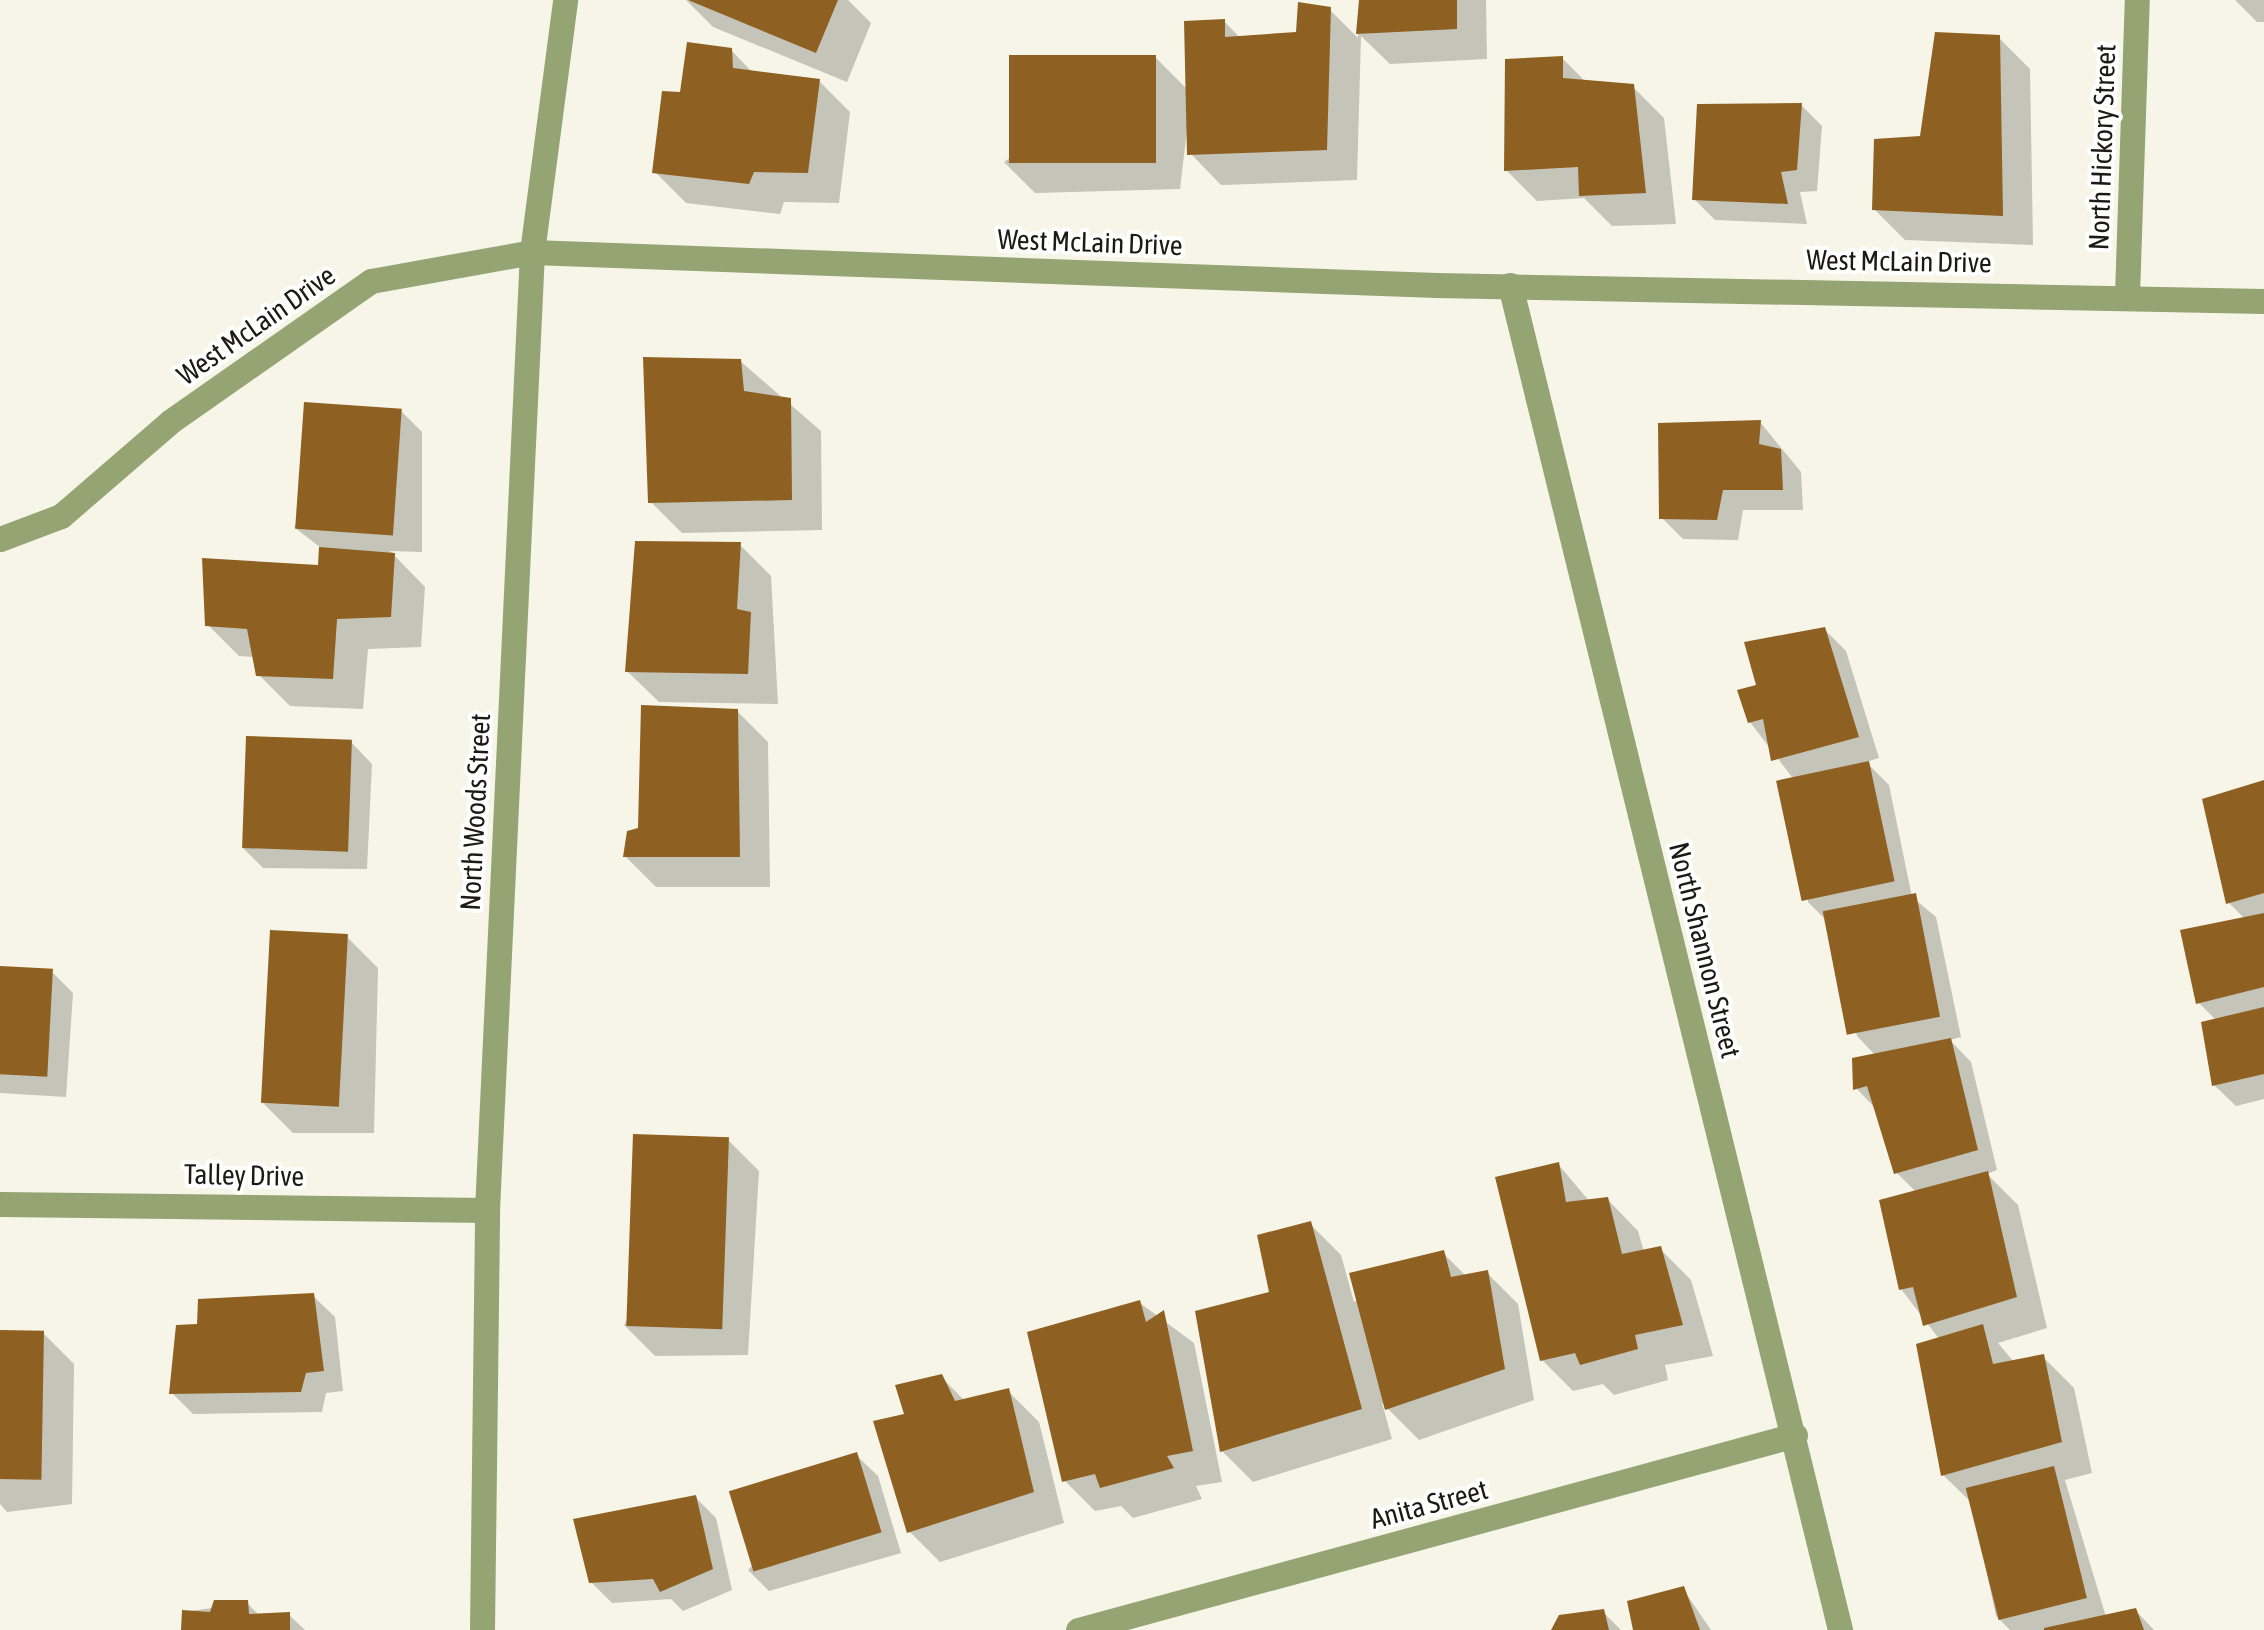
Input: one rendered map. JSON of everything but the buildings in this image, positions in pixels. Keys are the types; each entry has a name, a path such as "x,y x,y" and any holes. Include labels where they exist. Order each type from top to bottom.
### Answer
{"street":[{"name":"North Woods Street","path":"482,1630 487,1210 532,252 565,0"},
{"name":"North Hickory Street","path":"2127,295 2137,0"},
{"name":"West McLain Drive","path":"0,539 62,516 171,421 371,281 532,252 1510,285 2127,295 2264,301"},
{"name":"North Shannon Street","path":"1510,285 1840,1630"},
{"name":"Talley Drive","path":"0,1204 487,1210"},
{"name":"Anita Street","path":"1078,1630 1794,1436"}]}
